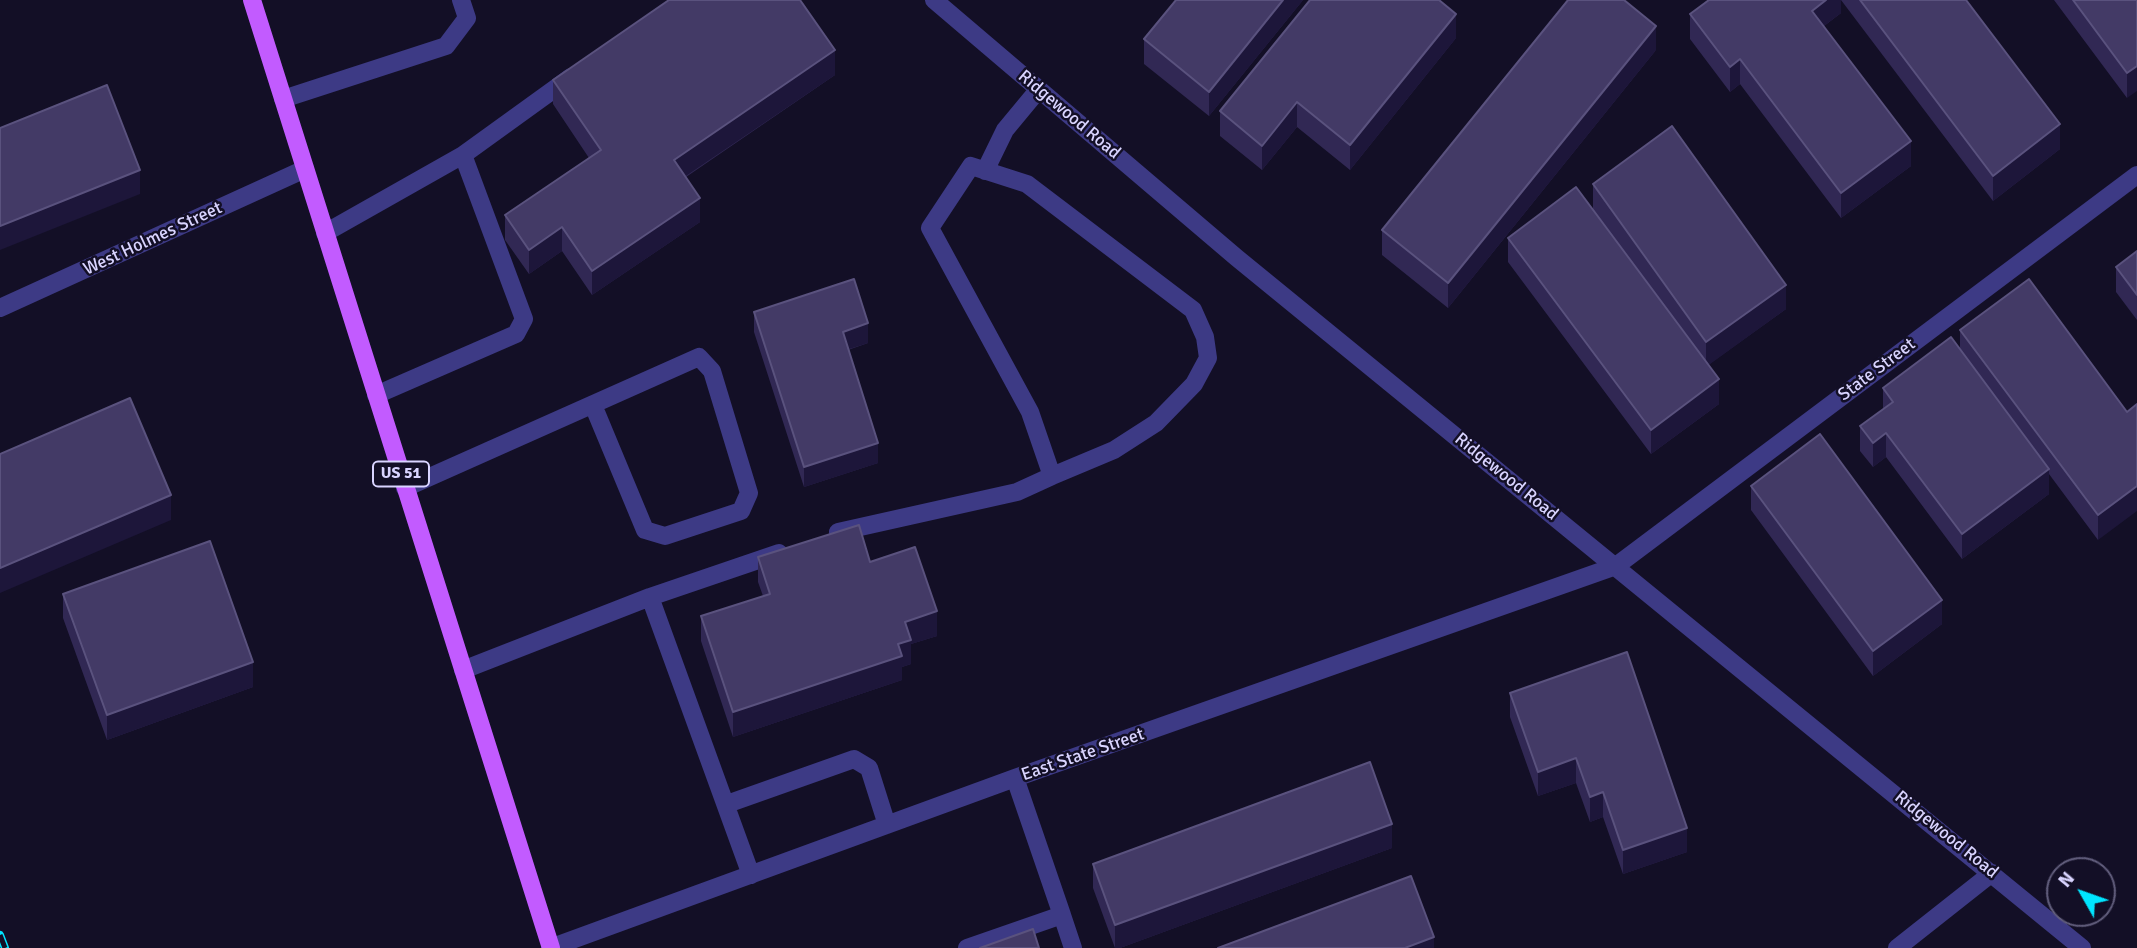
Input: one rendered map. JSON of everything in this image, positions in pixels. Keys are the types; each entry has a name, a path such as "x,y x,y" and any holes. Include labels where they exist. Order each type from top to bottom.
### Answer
{"main road":[{"name":"US 51","path":"251,0 551,948"}],"street":[{"path":"283,100 446,47 467,18 461,0"},
{"name":"Ridgewood Road","path":"934,0 1237,258 2082,948"},
{"path":"325,233 463,155 586,65"},
{"path":"985,171 1005,130 1040,89"},
{"path":"376,395 516,334 524,319 463,155"},
{"path":"816,540 854,527 1017,492 1052,477 1114,450 1156,423 1194,384 1208,358 1205,337 1194,310 1027,184 971,166 930,228 1030,412 1052,477"},
{"name":"West Holmes Street","path":"0,308 305,169"},
{"name":"State Street","path":"1616,566 2137,175"},
{"path":"405,488 699,357 712,371 749,493 741,511 665,536 645,530 593,405"},
{"path":"463,670 650,597 790,549"},
{"name":"East State Street","path":"551,948 1015,778 1616,566"},
{"path":"650,597 751,874"},
{"path":"727,804 854,759 869,768 887,825"},
{"path":"1015,778 1073,948"},
{"path":"1897,948 1992,873"},
{"path":"967,948 1062,915"}],"building":[{"path":"669,0 800,0 835,50 674,160 700,198 592,271 562,227 529,250 505,215 601,150 553,80"},
{"path":"1176,0 1283,0 1209,92 1144,39"},
{"path":"1310,0 1439,0 1456,14 1350,145 1297,102 1262,146 1220,111"},
{"path":"1568,0 1624,0 1656,26 1448,283 1382,230"},
{"path":"1709,0 1826,0 1812,11 1911,141 1841,193 1740,59 1730,67 1690,14"},
{"path":"1860,0 1966,0 2060,124 1993,176"},
{"path":"2073,0 2137,0 2137,66 2127,73"},
{"path":"107,85 140,170 0,226 0,128"},
{"path":"1672,126 1786,285 1706,342 1593,184"},
{"path":"1576,187 1719,379 1651,430 1508,238"},
{"path":"2137,251 2137,295 2116,267"},
{"path":"854,279 868,323 843,332 878,443 804,467 754,312"},
{"path":"2029,279 2127,412 2137,404 2137,486 2098,515 1960,330"},
{"path":"1951,337 2049,469 1962,534 1886,433 1873,443 1860,426 1893,402 1883,388"},
{"path":"130,398 171,495 0,568 0,454"},
{"path":"1820,434 1942,600 1873,651 1751,486"},
{"path":"859,525 870,562 915,547 937,611 905,622 911,640 898,644 902,656 733,712 701,616 770,594 758,557"},
{"path":"210,541 253,662 107,715 63,594"},
{"path":"1627,652 1687,828 1623,850 1603,792 1590,797 1576,758 1538,772 1510,693"},
{"path":"1370,762 1392,824 1115,925 1093,864"},
{"path":"1411,876 1434,937 1405,948 1218,948"},
{"path":"1033,929 1039,948 980,948"}],"railway":[{"path":"0,935 5,948"}]}
